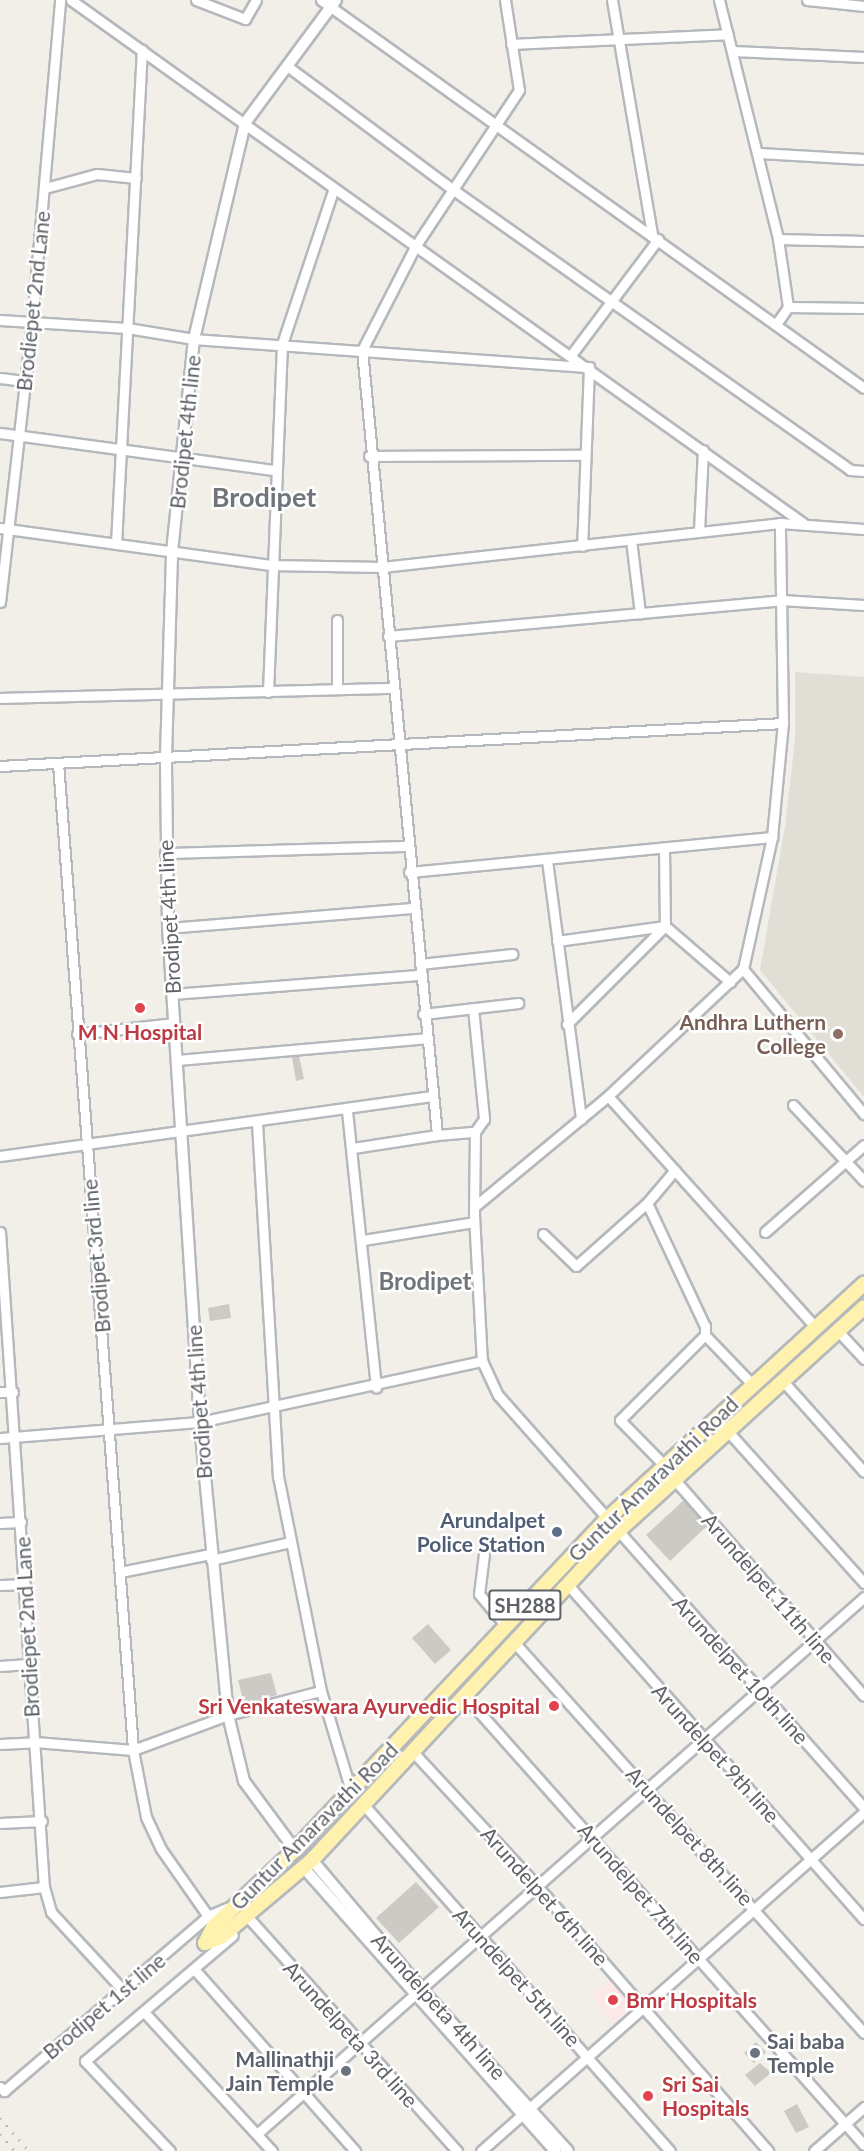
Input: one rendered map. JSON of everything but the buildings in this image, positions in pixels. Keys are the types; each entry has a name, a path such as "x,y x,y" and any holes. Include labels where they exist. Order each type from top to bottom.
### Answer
{"main road":[{"name":"Guntur Amaravathi Road","path":"205,1943 214,1926 244,1913 295,1850 606,1520 752,1384 864,1284"},
{"name":"SH288","path":"244,1913 307,1863 414,1753 513,1641 569,1586 617,1532 864,1307"}],"street":[{"name":"Brodiepet 2nd Lane","path":"0,602 4,528 32,322 60,0"},
{"path":"71,0 589,367 803,523"},
{"path":"196,0 245,19 256,0"},
{"path":"321,0 334,4 497,126 777,323 864,388"},
{"path":"437,1135 391,688 382,567 369,456 362,350 416,245 455,191 519,90 505,0"},
{"path":"572,355 614,299 655,237 616,40 612,0"},
{"path":"718,0 734,51 778,239 788,308 777,323"},
{"path":"807,0 864,6"},
{"name":"Brodipet 4th line","path":"295,1850 244,1781 228,1715 211,1557 200,1422 172,994 165,853 166,757 172,552 194,339 245,123 334,4"},
{"path":"511,44 728,34"},
{"path":"116,544 123,451 127,328 142,50"},
{"path":"734,51 864,57"},
{"path":"287,66 455,191 614,299 850,470 864,471"},
{"path":"759,153 864,159"},
{"path":"45,188 97,174 136,178"},
{"path":"268,692 270,565 282,344 334,188"},
{"path":"778,239 864,242"},
{"path":"788,308 864,308"},
{"path":"0,320 127,328 194,339 589,367"},
{"path":"582,546 589,367"},
{"path":"0,378 25,381"},
{"path":"0,433 275,470"},
{"path":"699,531 703,450"},
{"path":"369,456 585,455"},
{"path":"4,528 270,565 382,567 780,523 864,529"},
{"path":"474,1208 608,1096 743,969 772,837 783,723 780,523"},
{"path":"631,540 640,613"},
{"path":"388,636 781,600 864,605"},
{"path":"337,620 337,687"},
{"path":"0,698 268,692 337,687 391,688"},
{"path":"0,766 783,723"},
{"name":"Brodipet 3rd line","path":"58,763 133,1750 146,1817 161,1849 208,1916"},
{"path":"409,872 772,837"},
{"path":"165,853 407,846"},
{"path":"567,1024 665,926 664,848"},
{"path":"547,860 581,1119"},
{"path":"168,928 413,908"},
{"path":"557,940 665,926 730,982"},
{"path":"420,964 512,954"},
{"path":"743,969 864,1114"},
{"path":"172,994 421,975"},
{"path":"423,1014 518,1004"},
{"path":"0,1438 200,1422 275,1409 482,1361 474,1208 475,1132 484,1119 473,1008"},
{"path":"77,1034 174,1023"},
{"path":"177,1060 426,1038"},
{"path":"0,1156 182,1128 257,1123 347,1111 432,1096"},
{"path":"608,1096 816,1328"},
{"path":"793,1105 864,1181"},
{"path":"347,1111 363,1240 376,1387"},
{"path":"257,1123 278,1476 321,1691 351,1791"},
{"path":"353,1148 437,1135 475,1132"},
{"path":"765,1232 864,1145"},
{"path":"543,1234 576,1266 647,1203 675,1170"},
{"path":"647,1203 705,1326 705,1335 752,1384"},
{"path":"363,1240 474,1222"},
{"name":"Brodiepet 2nd Lane","path":"0,1232 3,1313 13,1392 28,1665 42,1821 45,1887 51,1912 124,1991"},
{"path":"837,1330 864,1359"},
{"path":"665,1466 620,1420 705,1335"},
{"name":"Arundelpet 10th line","path":"482,1361 498,1395 864,1810"},
{"path":"782,1380 864,1472"},
{"path":"0,1392 13,1392"},
{"path":"716,1418 864,1583"},
{"name":"Arundelpet 11th line","path":"674,1479 864,1696"},
{"path":"0,1523 21,1522"},
{"path":"120,1572 291,1542"},
{"path":"484,1554 479,1594 506,1626"},
{"path":"0,1586 25,1584"},
{"name":"Arundelpet 9th line","path":"569,1586 702,1740 864,1919"},
{"path":"258,2133 418,1993 591,1836 864,1597"},
{"name":"Arundelpet 8th line","path":"513,1641 864,2033"},
{"path":"0,1666 28,1665"},
{"path":"0,1744 34,1742 133,1750 228,1715 321,1691"},
{"name":"Arundelpet 7th line","path":"464,1695 864,2145"},
{"name":"Arundelpet 6th line","path":"414,1753 537,1886 768,2151"},
{"name":"Arundelpet 5th line","path":"363,1804 670,2151"},
{"path":"481,2151 755,1910 864,1810"},
{"path":"0,1823 42,1821"},
{"name":"Arundelpeta 4th line","path":"307,1863 418,1993 526,2111 568,2151"},
{"path":"0,1892 45,1887"},
{"path":"170,2151 85,2061 195,1970 244,1913"},
{"name":"Brodipet 1st line","path":"0,2087 4,2091 124,1991 208,1916 244,1913"},
{"name":"Arundelpeta 3rd line","path":"244,1913 359,2045 457,2151"},
{"path":"195,1970 355,2151"},
{"path":"145,2013 258,2133 272,2151"},
{"path":"814,2151 864,2107"},
{"name":"Arundelpeta 4th line","path":"526,2111 555,2151"}],"shaded area":[{"path":"795,672 864,677 864,1097 760,970 785,826 795,740"},
{"name":"Bmr Hospitals","path":"611,1978 634,2004 614,2023 591,1996"}],"railway":[{"path":"0,2118 29,2151"},
{"path":"0,2134 15,2151"}],"place":[{"name":"M N Hospital","path":"140,1008"},
{"name":"Andhra Luthern College","path":"838,1034"},
{"name":"Arundalpet Police Station","path":"557,1532"},
{"name":"Sri Venkateswara Ayurvedic Hospital","path":"554,1706"},
{"name":"Bmr Hospitals","path":"613,2000"},
{"name":"Sai baba Temple","path":"755,2053"},
{"name":"Mallinathji Jain Temple","path":"346,2071"},
{"name":"Sri Sai Hospitals","path":"648,2096"}],"district":[{"name":"Brodipet","path":"264,497"},
{"name":"Brodipet","path":"425,1281"}]}
